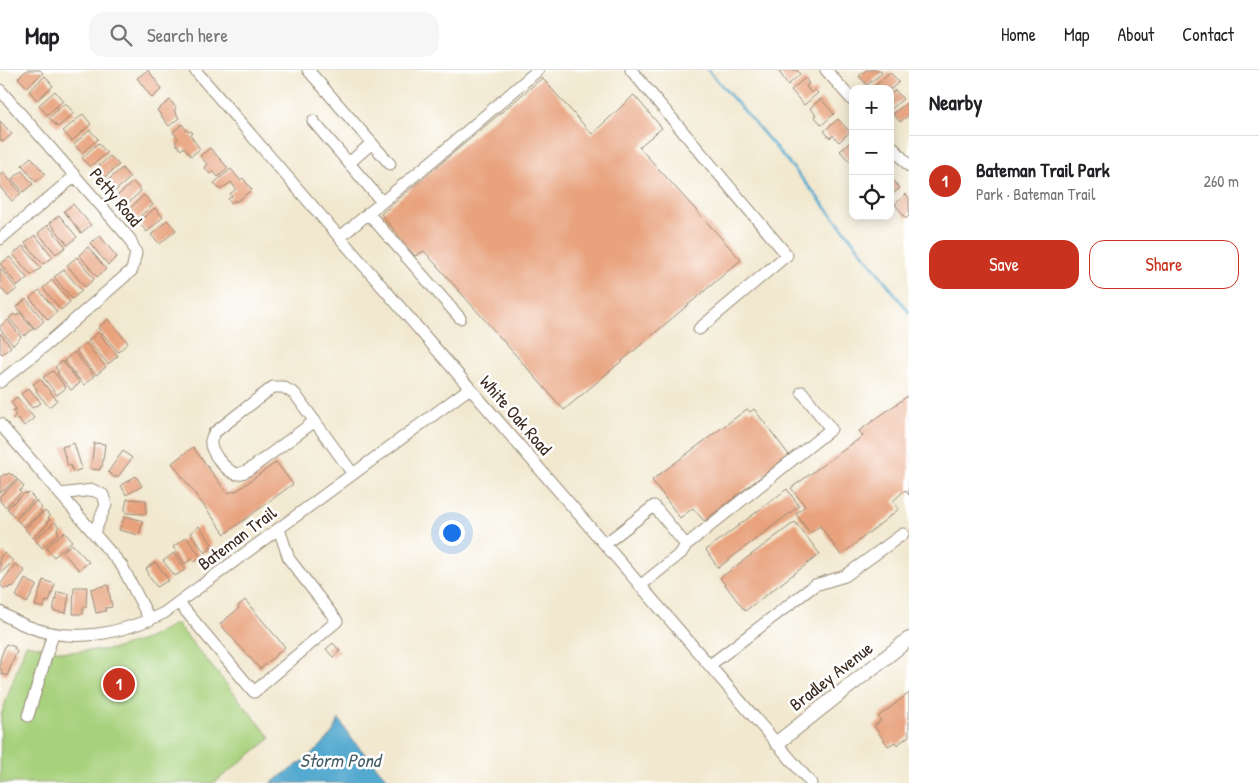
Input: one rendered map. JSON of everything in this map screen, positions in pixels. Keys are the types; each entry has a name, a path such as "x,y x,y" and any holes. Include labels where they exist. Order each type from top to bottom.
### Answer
{"main road":[{"name":"Bradley Avenue","path":"777,743 909,639"}],"street":[{"name":"White Oak Road","path":"195,70 811,783"},
{"path":"308,70 390,164"},
{"path":"340,237 538,70"},
{"path":"631,70 787,255 699,329"},
{"path":"826,70 849,96"},
{"name":"Petty Road","path":"0,90 130,239 136,253 132,270 46,346 0,382"},
{"path":"313,121 382,202"},
{"path":"349,163 372,143"},
{"path":"894,149 909,166"},
{"path":"0,239 75,176"},
{"path":"368,213 460,318"},
{"path":"315,421 242,473 236,474 229,471 212,449 210,441 214,433 273,387 283,387 296,394 353,474"},
{"name":"Bateman Trail","path":"0,612 17,623 53,634 83,636 110,633 150,620 179,603 470,388"},
{"path":"640,586 681,552 686,545 831,429 802,392"},
{"path":"0,424 122,566 150,620"},
{"path":"60,494 93,490 102,495 106,505 94,533"},
{"path":"605,544 654,506 686,545"},
{"path":"179,603 254,692 337,621 289,559 279,529"},
{"path":"710,665 815,585 845,576 903,534"},
{"path":"28,716 53,634"}],"green space":[{"path":"176,623 271,738 214,783 0,783 1,715 26,644 66,652 114,649 149,638"}],"water":[{"name":"Storm Pond","path":"339,719 350,737 391,783 271,783 320,747 328,738"}],"building":[{"path":"27,70 40,70 43,73 27,87 18,78"},
{"path":"148,70 162,89 152,98 137,78"},
{"path":"778,70 797,70 800,74 788,85"},
{"path":"866,70 880,70 882,73 867,85 859,76"},
{"path":"890,72 899,82 894,86 876,85"},
{"path":"45,76 53,86 37,100 29,91"},
{"path":"542,78 592,134 634,95 662,128 639,147 741,260 564,410 424,251 415,256 381,214"},
{"path":"805,78 809,84 806,86 811,93 815,90 818,93 804,105 791,90"},
{"path":"55,91 63,101 47,115 39,105"},
{"path":"894,91 903,99 894,107"},
{"path":"821,99 834,114 822,125 810,108"},
{"path":"170,100 176,108 174,110 179,118 169,126 157,110"},
{"path":"908,102 909,115 900,122 894,113"},
{"path":"65,103 74,113 58,127 49,118"},
{"path":"83,114 91,124 72,141 63,131"},
{"path":"838,119 849,133 839,142 833,135 830,138 824,131"},
{"path":"0,121 12,134 3,142 0,139"},
{"path":"182,124 188,132 191,131 193,133 190,135 200,149 191,156 184,147 181,150 175,142 178,139 173,132"},
{"path":"90,130 98,139 82,153 74,144"},
{"path":"98,143 107,153 90,167 82,158"},
{"path":"849,143 849,161 840,151"},
{"path":"210,148 228,168 218,177 213,171 210,174 204,167 207,164 200,156"},
{"path":"110,156 119,165 103,179 94,170"},
{"path":"31,157 45,174 36,182 22,165"},
{"path":"122,168 130,178 114,192 105,183"},
{"path":"231,169 240,180 243,178 252,190 236,202 235,200 231,203 228,199 232,196 230,194 236,189 231,182 220,190 214,183"},
{"path":"22,171 33,184 23,192 12,179"},
{"path":"3,172 21,193 12,201 0,187 0,174"},
{"path":"894,181 900,188 894,193"},
{"path":"133,182 141,191 125,206 117,196"},
{"path":"906,194 909,198 909,216 906,219 895,204"},
{"path":"144,195 153,205 137,219 128,210"},
{"path":"73,204 91,225 81,233 64,211"},
{"path":"155,208 163,217 147,232 138,222"},
{"path":"59,215 77,237 68,245 50,223"},
{"path":"167,220 176,230 160,244 151,235"},
{"path":"48,225 66,247 56,254 38,233"},
{"path":"35,235 53,257 43,264 25,243"},
{"path":"100,236 117,257 108,265 90,243"},
{"path":"23,246 41,268 31,275 13,254"},
{"path":"88,247 106,269 97,277 79,255"},
{"path":"10,257 27,278 18,286 0,264"},
{"path":"77,257 94,279 85,287 67,265"},
{"path":"0,268 17,289 8,296 0,287"},
{"path":"64,270 82,291 72,299 54,277"},
{"path":"52,280 70,302 61,310 43,288"},
{"path":"39,290 57,312 48,320 30,298"},
{"path":"26,299 44,321 35,329 17,307"},
{"path":"20,313 33,329 24,336 9,318 14,314 16,316"},
{"path":"108,319 128,343 118,352 98,328"},
{"path":"8,320 21,337 13,345 0,329 0,326"},
{"path":"98,332 118,356 108,364 88,341"},
{"path":"0,333 11,347 2,354 0,352"},
{"path":"86,343 106,367 96,375 76,351"},
{"path":"74,352 94,376 84,385 64,361"},
{"path":"62,361 80,383 71,390 57,373 59,372 55,367"},
{"path":"53,371 66,388 57,395 43,377"},
{"path":"40,379 57,400 49,407 36,391 37,389 33,384"},
{"path":"29,388 41,403 32,408 21,394"},
{"path":"909,395 909,495 905,490 893,501 899,509 841,555 820,526 810,533 796,514 805,506 791,488 863,436 859,431"},
{"path":"17,397 34,418 24,426 18,418 15,420 13,418 16,415 13,411 16,409 11,402"},
{"path":"747,409 750,412 754,409 789,455 704,521 693,508 680,518 652,480"},
{"path":"74,443 82,469 73,472 71,465 68,466 62,447"},
{"path":"94,443 105,444 100,470 91,469"},
{"path":"193,447 227,493 238,490 276,462 293,484 225,534 172,463"},
{"path":"123,451 132,458 118,477 116,476 115,478 108,472"},
{"path":"9,473 17,479 0,493 0,477"},
{"path":"136,476 142,486 126,495 121,485"},
{"path":"18,480 24,487 19,491 21,493 5,507 0,501 0,496"},
{"path":"787,489 799,506 718,568 706,550"},
{"path":"25,493 29,493 35,499 15,517 7,508"},
{"path":"127,499 146,500 146,514 126,513"},
{"path":"36,501 42,508 40,510 42,512 24,527 16,519"},
{"path":"45,511 50,516 48,518 50,520 33,538 25,529"},
{"path":"125,516 143,521 139,535 119,530"},
{"path":"55,522 59,527 57,529 59,533 42,548 35,539"},
{"path":"795,522 820,554 745,611 720,578"},
{"path":"199,526 212,544 210,546 212,548 205,553 190,533"},
{"path":"64,532 72,541 54,557 46,548"},
{"path":"186,537 201,557 194,562 191,559 185,564 173,547"},
{"path":"72,544 89,562 79,570 62,552"},
{"path":"4,553 13,561 0,574 0,557"},
{"path":"174,553 185,568 185,570 175,576 163,561"},
{"path":"155,562 169,580 157,587 147,574 149,573 146,569"},
{"path":"15,564 25,571 13,587 10,586 8,589 6,587 5,589 0,585"},
{"path":"25,579 37,585 27,603 16,596"},
{"path":"43,580 55,584 49,602 46,601 44,608 35,606"},
{"path":"108,585 112,607 105,608 106,611 96,613 91,589"},
{"path":"74,587 87,587 86,607 83,607 83,614 73,614"},
{"path":"57,592 69,594 66,613 53,611"},
{"path":"245,600 285,647 260,669 220,624 239,608 238,606"},
{"path":"333,643 340,651 333,657 326,649"},
{"path":"6,644 15,647 14,650 17,651 7,676 1,674 2,670 0,669 0,659"},
{"path":"909,693 909,736 897,745 895,742 888,746 874,726 881,721 878,717"}],"waterway":[{"path":"708,70 811,189 909,312"}],"place":[{"name":"Bateman Trail Park","path":"119,684"}]}
